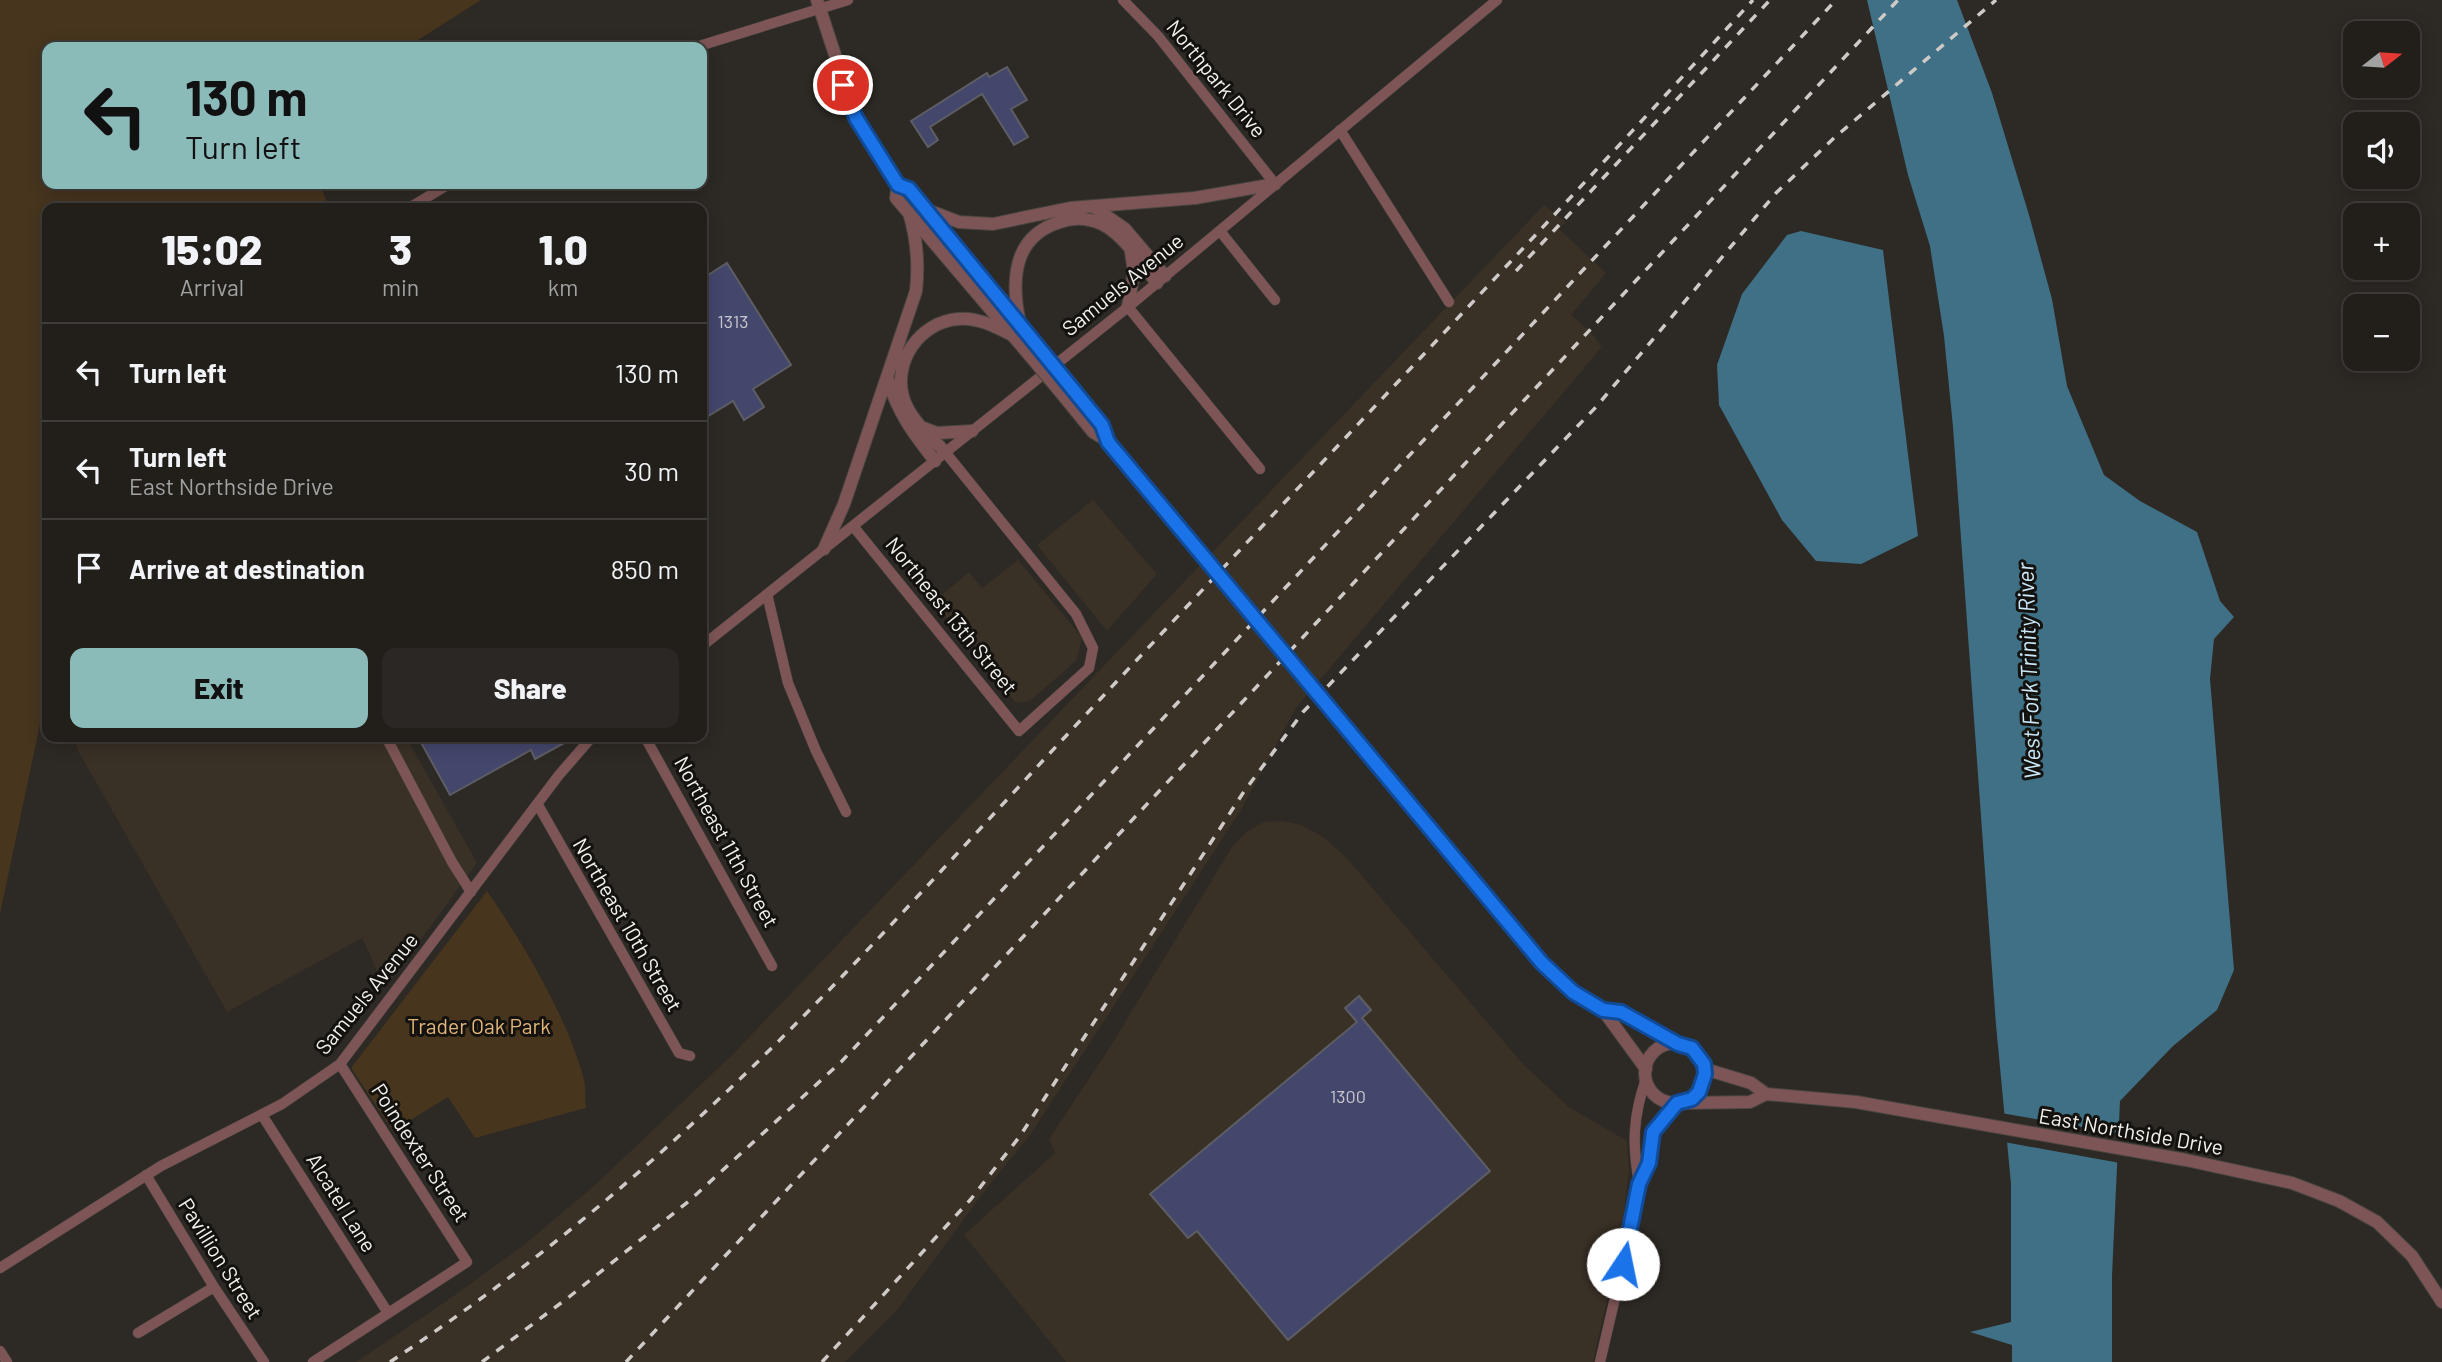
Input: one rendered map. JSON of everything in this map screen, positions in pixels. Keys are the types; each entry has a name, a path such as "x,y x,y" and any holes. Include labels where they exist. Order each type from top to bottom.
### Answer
{"street":[{"path":"707,43 818,4 848,0"},
{"name":"Northpark Drive","path":"1123,0 1165,44 1275,184"},
{"name":"Samuels Avenue","path":"707,642 1128,307 1497,0"},
{"path":"818,4 856,118 898,185 909,189 1020,323"},
{"path":"1340,130 1449,302"},
{"path":"923,208 959,222 993,224 1070,208 1095,208 1232,193 1275,184"},
{"path":"898,185 896,198 1014,336"},
{"path":"417,203 441,189"},
{"path":"1095,208 1125,229 1161,280"},
{"path":"824,549 844,504 916,291 917,244 909,213"},
{"path":"1161,280 1111,230 1092,221 1068,219 1041,230 1026,244 1017,260 1015,294 1020,323 1030,345 1067,390 1093,432 1108,442 1542,963 1573,992 1603,1010 1621,1012 1678,1044 1692,1048 1699,1055 1704,1069 1704,1083 1699,1092 1680,1103 1653,1132 1649,1163 1639,1184 1600,1362"},
{"path":"1220,231 1275,300"},
{"path":"1131,251 1134,272 1128,307 1260,469"},
{"path":"940,456 909,411 901,384 904,362 910,348 921,335 946,321 966,319 982,321 1030,345"},
{"path":"888,379 894,401 905,424 940,456"},
{"path":"921,427 937,433 972,431"},
{"name":"Northeast 13th Street","path":"853,526 1019,731 1088,668 1093,648 1076,614 940,456"},
{"path":"767,594 788,683 816,751 846,812"},
{"path":"389,742 452,862 471,892"},
{"name":"Samuels Avenue","path":"0,1268 146,1175 262,1115 340,1064 588,742"},
{"name":"Northeast 11th Street","path":"648,742 772,966"},
{"name":"Northeast 10th Street","path":"538,805 679,1053 690,1056"},
{"path":"1603,1010 1646,1074 1656,1096 1664,1101 1680,1103"},
{"path":"1639,1184 1633,1148 1637,1103 1655,1051 1664,1046 1678,1044"},
{"name":"Poindexter Street","path":"340,1064 467,1262 388,1313"},
{"name":"East Northside Drive","path":"1704,1069 1751,1083 1766,1094 1883,1107 2186,1160 2292,1183 2339,1201 2377,1222 2412,1256 2442,1302"},
{"name":"East Northside Drive","path":"1680,1103 1750,1102 1766,1094"},
{"name":"Alcatel Lane","path":"262,1115 388,1313"},
{"name":"Pavillion Street","path":"146,1175 214,1287 264,1362"},
{"path":"138,1334 214,1287"},
{"path":"313,1362 388,1313"},
{"path":"0,1351 7,1362"}],"shaded area":[{"path":"1544,205 1566,222 1559,229 1606,273 1571,315 1590,331 1602,347 1296,708 1241,810 1030,1135 986,1189 898,1309 845,1362 356,1362 524,1245 596,1184 732,1055"},
{"path":"1093,500 1157,574 1107,631 1037,545"},
{"path":"1018,560 1082,637 1077,660 1030,701 1016,703 933,602 969,572 982,588"},
{"path":"78,742 409,742 477,863 385,988 362,938 227,1012 76,747"},
{"path":"1282,821 1302,825 1323,837 1346,857 1522,1063 1569,1107 1627,1141 1629,1170 1621,1239 1593,1362 1066,1362 964,1235 1055,1153 1049,1139 1108,1050 1232,847 1246,832 1264,822"}],"green space":[{"path":"0,0 481,0 415,42 42,42 42,189 321,189 328,203 42,203 42,715 0,914"},
{"name":"Trader Oak Park","path":"487,891 529,956 555,1004 583,1076 586,1108 475,1138 448,1097 393,1131 351,1068"}],"water":[{"name":"West Fork Trinity River","path":"1867,0 1957,0 1992,93 2029,215 2052,299 2067,386 2104,475 2140,501 2197,532 2220,601 2234,617 2214,639 2210,679 2234,970 2217,1010 2173,1046 2120,1101 2112,1276 2112,1362 2012,1362 2012,1345 1970,1332 2011,1322 2011,1184 1996,1025 1953,427 1944,336 1930,246 1908,175"},
{"path":"1801,231 1883,250 1918,536 1861,564 1816,561 1782,520 1719,405 1717,365 1742,294 1787,235"}],"pier":[{"path":"2001,1113 2122,1134 2120,1163 2004,1142"}],"building":[{"path":"1007,67 1027,100 1011,109 1028,137 1014,145 982,94 930,127 938,140 928,147 911,121 987,73 989,77"},
{"path":"727,263 791,365 753,389 764,407 744,420 733,401 707,417 707,276"},
{"path":"421,742 566,742 535,759 531,750 450,795"},
{"path":"1359,996 1371,1010 1362,1018 1490,1171 1288,1340 1197,1231 1188,1238 1150,1194 1357,1022 1345,1008"}],"railway":[{"path":"390,1362 502,1283 575,1226 646,1166 780,1040 1753,0"},
{"path":"1516,271 1770,0"},
{"path":"482,1362 569,1297 689,1201 842,1061 1836,0"},
{"path":"626,1362 1898,0"},
{"path":"822,1362 971,1199 1020,1136 1243,793 1303,712 1596,407 1776,193 1834,138 1996,0"}],"route":[{"path":"843,85 856,118 898,185 909,189 1072,385 1102,425 1108,442 1542,963 1573,992 1603,1010 1621,1012 1678,1044 1692,1048 1699,1055 1705,1074 1699,1092 1692,1099 1677,1103 1653,1132 1649,1163 1639,1184 1623,1264"}]}
